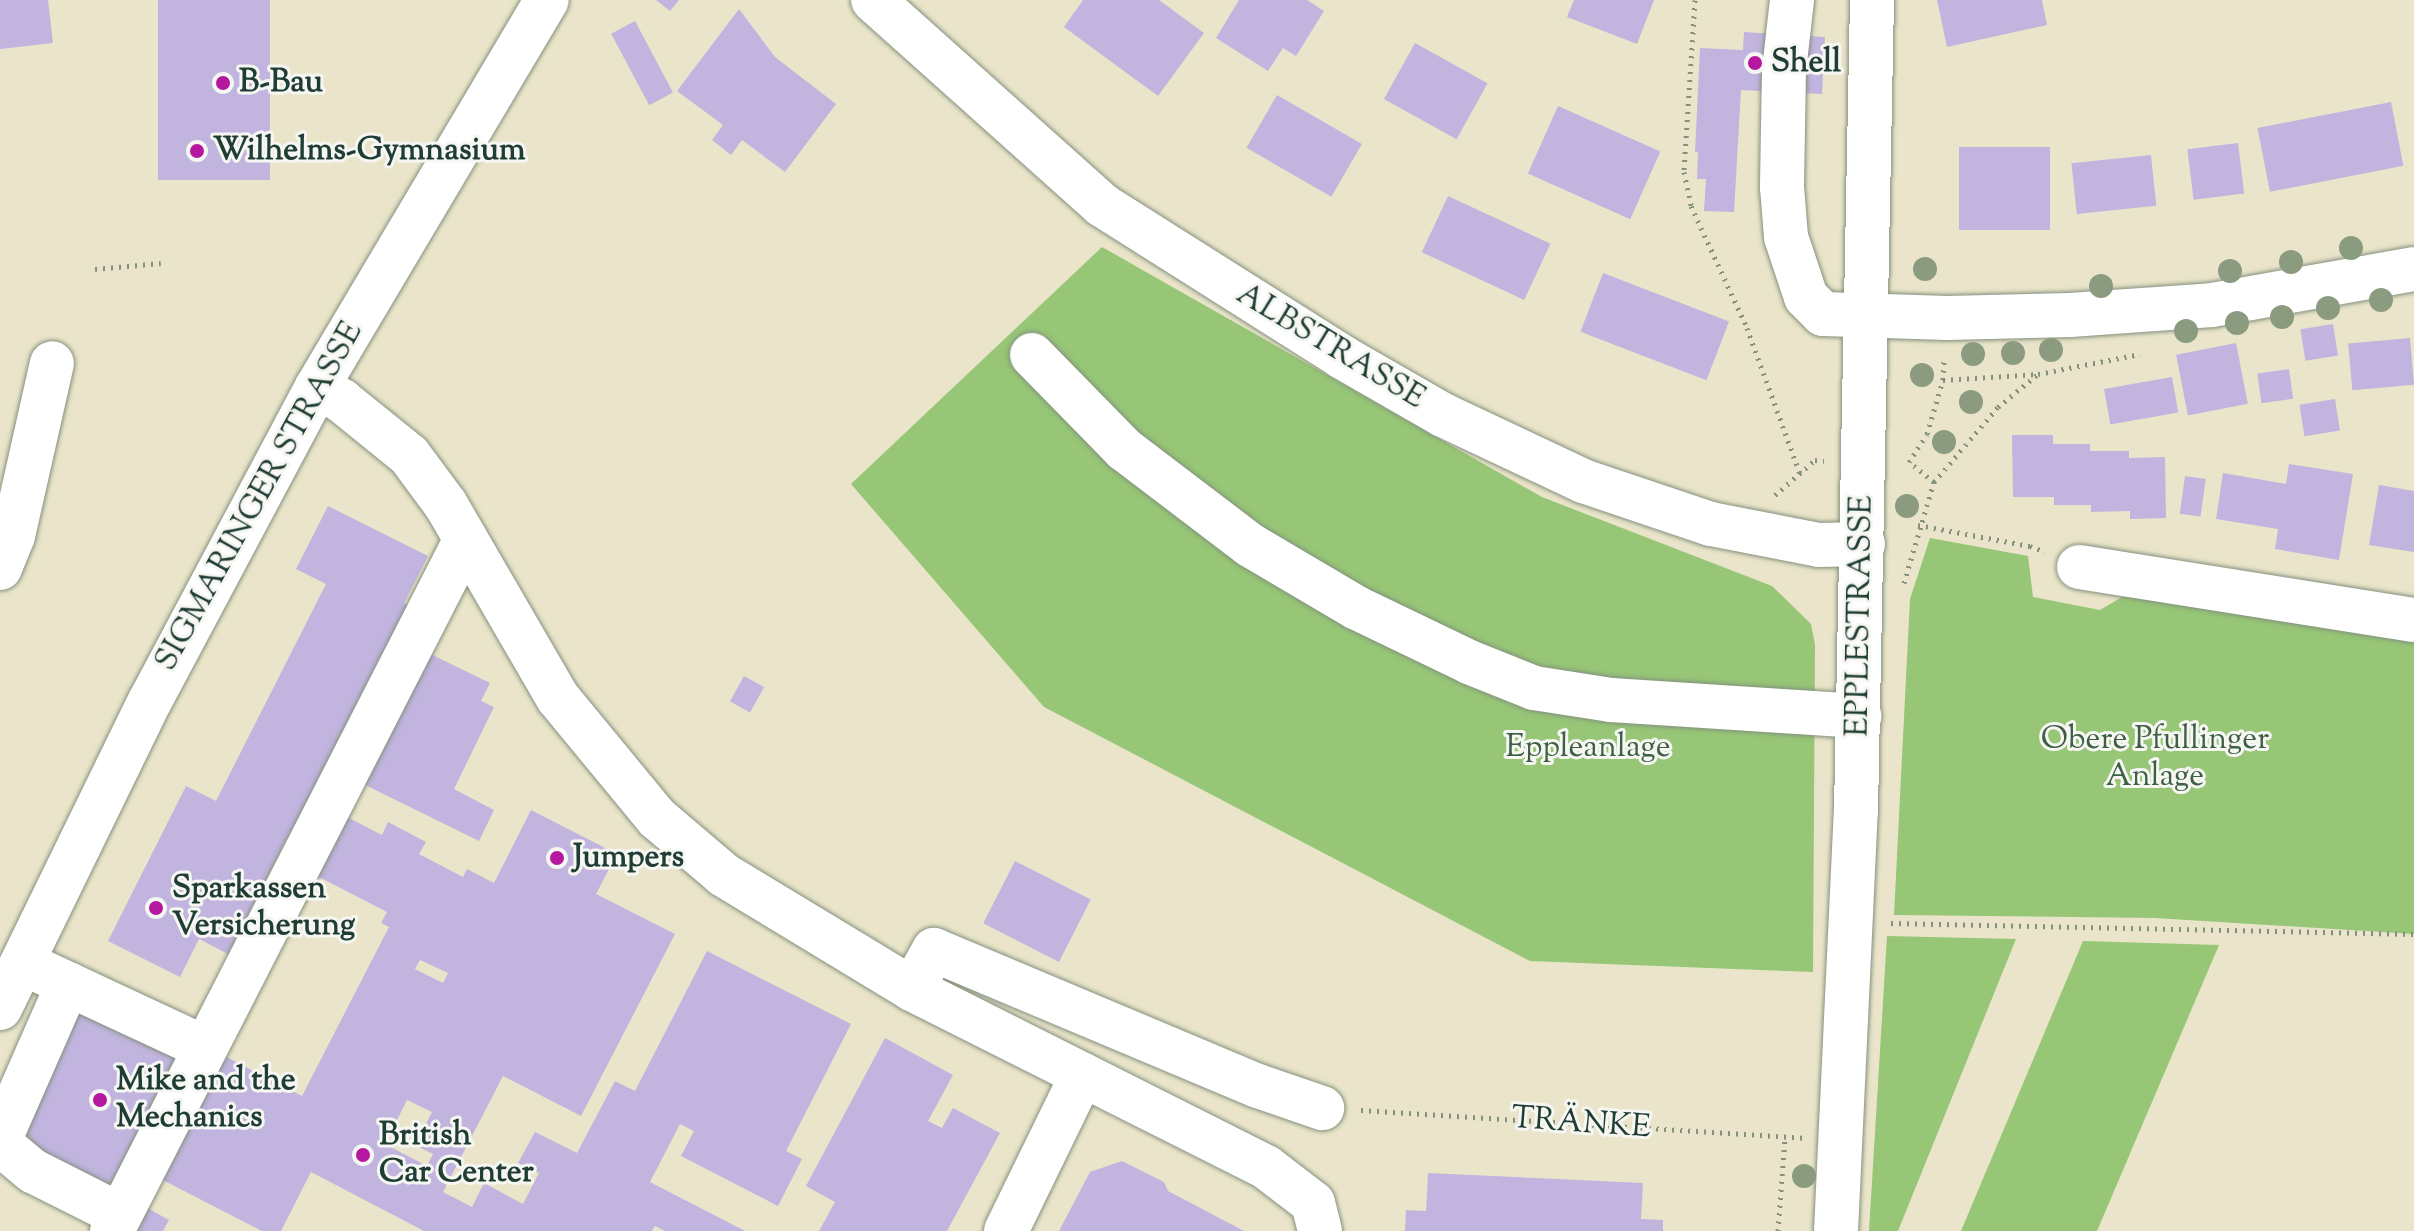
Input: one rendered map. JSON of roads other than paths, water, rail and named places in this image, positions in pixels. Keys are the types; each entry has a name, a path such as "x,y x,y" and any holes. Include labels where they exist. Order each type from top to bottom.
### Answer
{"street":[{"name":"SIGMARINGER STRASSE","path":"0,1008 150,701 317,387 547,0"},
{"name":"ALBSTRASSE","path":"873,0 1102,205 1342,357 1443,415 1583,481 1711,524 1819,545 1863,544"},
{"path":"1792,0 1784,70 1782,187 1786,237 1806,297 1823,314 1947,318 2070,315 2212,305 2414,269"},
{"name":"EPPLESTRASSE","path":"1836,1231 1859,716 1872,0"},
{"path":"1032,355 1124,449 1250,545 1357,608 1469,662 1534,688 1611,700 1859,716"},
{"path":"0,568 13,536 52,363"},
{"path":"317,387 342,401 409,455 446,505 558,698 657,818 724,875 912,989 1266,1167 1313,1203 1320,1231"},
{"path":"68,984 2,1134 4,1147 33,1171 116,1223 466,539"},
{"path":"2079,567 2414,620"},
{"path":"912,989 934,950 1258,1086 1322,1108"},
{"path":"22,963 205,1048"},
{"path":"1006,1231 1082,1075"}],"place":[{"name":"Shell","path":"1755,63"},
{"name":"B-Bau","path":"223,83"},
{"name":"Wilhelms-Gymnasium","path":"197,151"},
{"name":"Jumpers","path":"557,858"},
{"name":"Sparkassen Versicherung","path":"156,908"},
{"name":"Mike and the Mechanics","path":"100,1100"},
{"name":"British Car Center","path":"363,1155"}],"park label":[{"name":"Eppleanlage","path":"1588,748"},
{"name":"Obere Pfullinger Anlage","path":"2155,760"}]}
